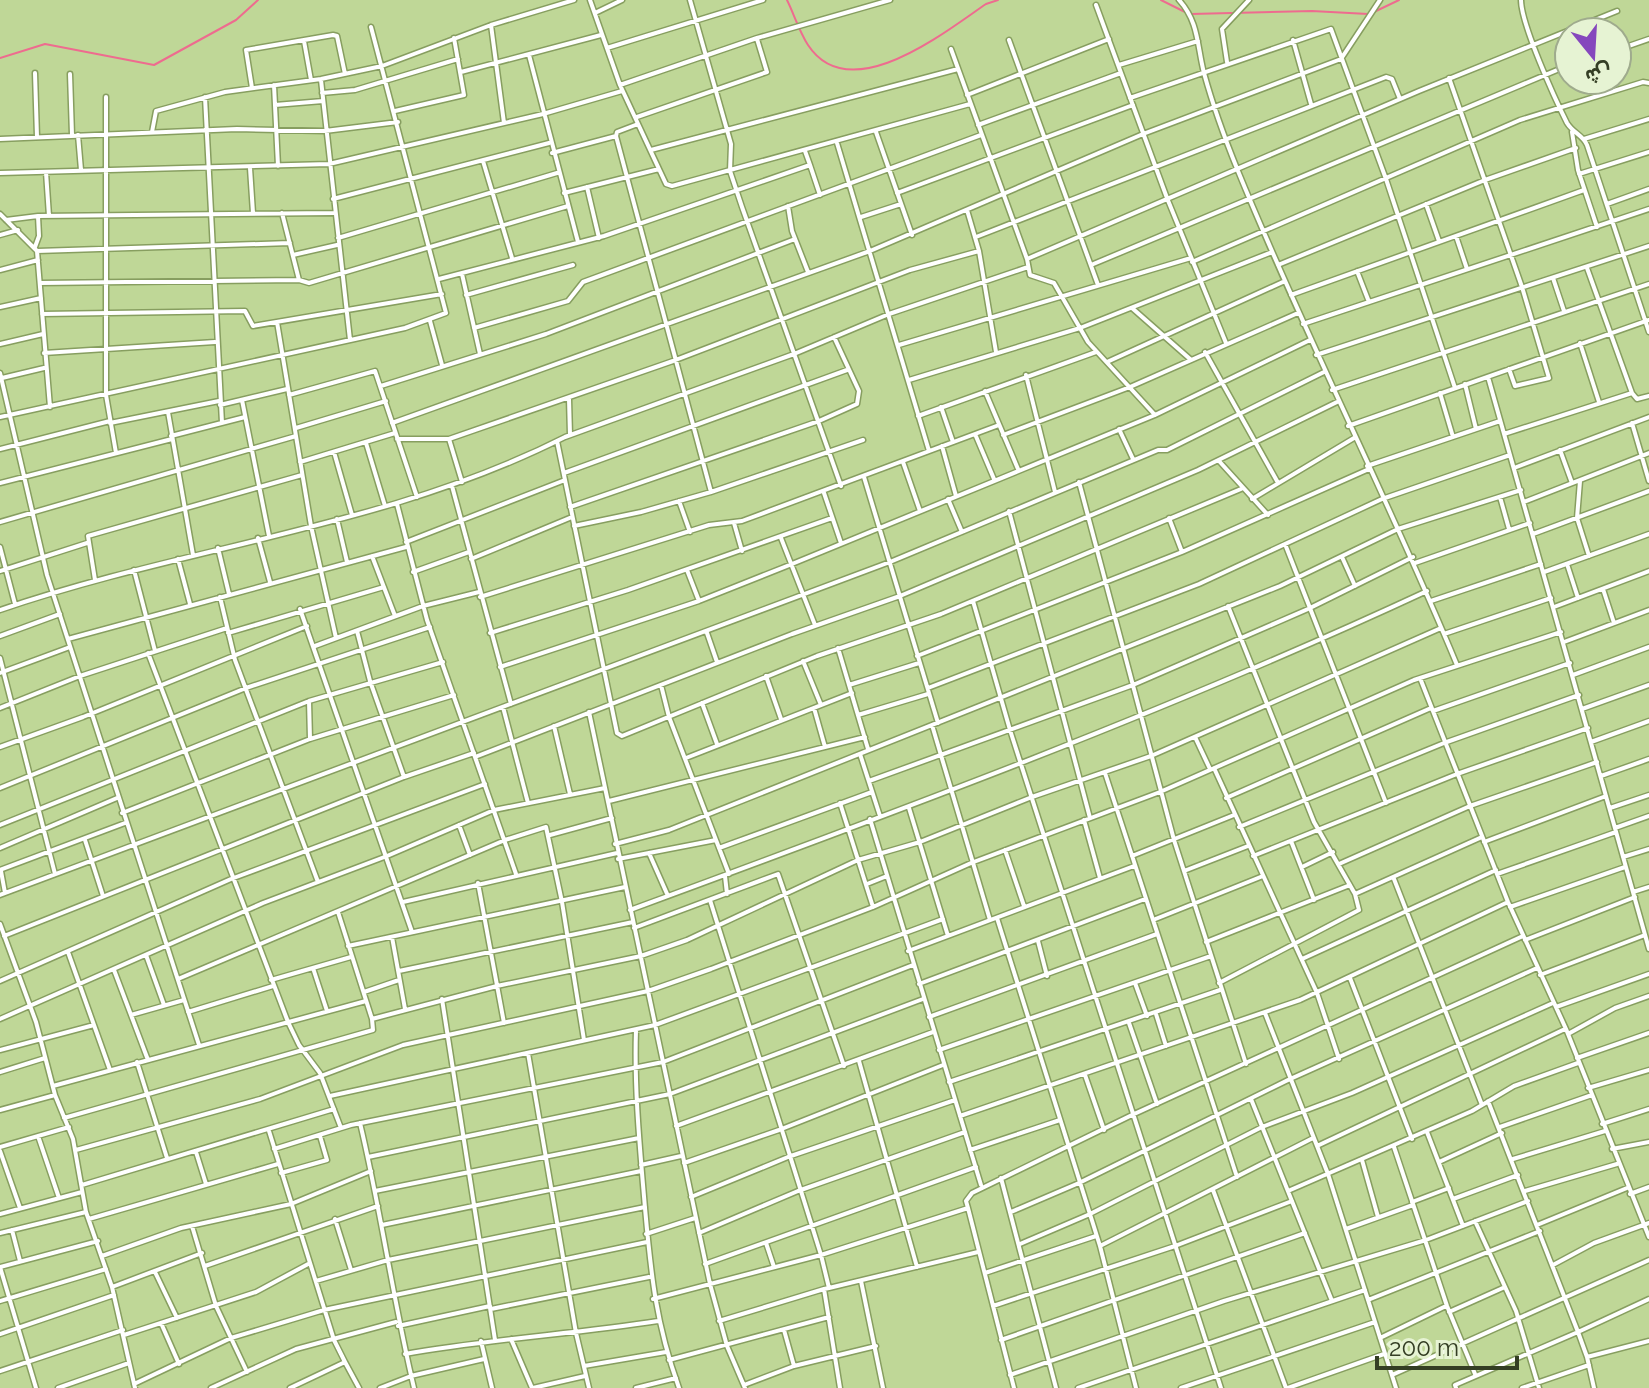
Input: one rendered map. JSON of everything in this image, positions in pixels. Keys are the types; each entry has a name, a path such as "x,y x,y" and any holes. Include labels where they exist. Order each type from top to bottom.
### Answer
{"street":[{"path":"152,132 153,113 205,97 346,75 382,66 491,25 574,0"},
{"path":"590,0 621,88 666,184 672,186 970,104"},
{"path":"594,13 622,0"},
{"path":"690,0 732,147 730,171 841,486"},
{"path":"607,48 763,0"},
{"path":"0,173 329,164 543,114 757,38 870,2 890,0"},
{"path":"1179,0 1191,15 1214,106 1250,200 1337,402 1414,560 1457,665"},
{"path":"1228,62 1222,29 1249,0"},
{"path":"392,423 912,235 1143,134 1341,59 1380,0"},
{"path":"1521,0 1546,73 1572,132 1579,174 1597,227"},
{"path":"1096,5 1167,198 1226,343"},
{"path":"1027,259 1449,78 1617,11"},
{"path":"491,25 504,123"},
{"path":"0,417 350,340 430,321 447,311 371,27"},
{"path":"1130,98 1331,29 1386,179 1455,388"},
{"path":"252,88 246,50 335,35 346,75"},
{"path":"461,72 602,35"},
{"path":"395,111 462,96 454,38"},
{"path":"637,117 767,72 757,38"},
{"path":"967,95 1020,71 1109,39"},
{"path":"1009,40 1098,285"},
{"path":"1293,40 1311,104"},
{"path":"304,41 311,80"},
{"path":"1119,65 1198,41"},
{"path":"951,49 1027,259 1030,275 1054,283 1096,351 1155,415"},
{"path":"529,55 549,143 578,242"},
{"path":"322,93 347,92 458,59"},
{"path":"651,150 958,69"},
{"path":"1091,265 1553,71"},
{"path":"35,73 37,137"},
{"path":"978,125 1121,73"},
{"path":"70,74 81,170"},
{"path":"976,237 1014,225 1225,137 1351,89 1390,77 1400,99"},
{"path":"1449,78 1522,287 1544,357 1547,379 1515,386 1509,369"},
{"path":"321,79 350,340"},
{"path":"899,345 1192,260 1264,233 1472,141 1560,106 1647,81 1649,83"},
{"path":"274,85 278,166"},
{"path":"106,97 106,395 116,453"},
{"path":"205,97 215,342 222,423"},
{"path":"275,105 323,101"},
{"path":"897,193 1133,105"},
{"path":"1584,139 1649,119"},
{"path":"0,139 206,130 325,131 398,122"},
{"path":"552,153 616,136 617,132 639,124"},
{"path":"876,132 912,235"},
{"path":"1572,132 1584,139 1649,332"},
{"path":"474,328 568,301 576,295 578,284 981,135"},
{"path":"616,136 673,361 711,492"},
{"path":"837,142 929,451"},
{"path":"333,199 549,143"},
{"path":"1278,265 1485,180 1576,148"},
{"path":"805,151 820,195"},
{"path":"1579,174 1649,152"},
{"path":"483,161 512,258"},
{"path":"439,279 599,238 810,165"},
{"path":"250,167 253,213"},
{"path":"564,193 659,169"},
{"path":"46,172 49,216"},
{"path":"293,255 422,212 557,173"},
{"path":"587,187 599,238"},
{"path":"1291,295 1584,190"},
{"path":"1607,204 1648,190 1649,196"},
{"path":"861,218 901,204"},
{"path":"1426,204 1439,241"},
{"path":"40,283 299,280 309,283 568,206"},
{"path":"788,206 795,239 808,272"},
{"path":"1303,324 1649,209"},
{"path":"967,210 979,251 996,352"},
{"path":"282,213 299,280"},
{"path":"6,220 38,216 334,213"},
{"path":"0,214 36,249 290,243"},
{"path":"38,216 36,249 50,407"},
{"path":"0,235 18,230"},
{"path":"1456,236 1467,269"},
{"path":"381,386 655,293 795,239"},
{"path":"1316,355 1649,246"},
{"path":"300,462 396,436 449,439 673,361 936,261 979,251"},
{"path":"909,380 1080,328 1272,252"},
{"path":"0,270 38,260"},
{"path":"466,295 573,265"},
{"path":"0,610 95,580 311,526 452,486 570,435 794,354 889,314 1028,267"},
{"path":"1587,267 1632,393 1637,399 1649,396"},
{"path":"1357,271 1369,302"},
{"path":"462,274 480,354"},
{"path":"1553,278 1564,311"},
{"path":"1107,362 1285,281"},
{"path":"1332,390 1649,284"},
{"path":"42,314 246,311 253,326 443,294"},
{"path":"0,307 41,298"},
{"path":"1132,308 1190,359"},
{"path":"1003,435 1130,387 1298,313"},
{"path":"1348,426 1647,320"},
{"path":"430,321 442,365"},
{"path":"277,322 311,526 336,638"},
{"path":"0,344 43,334"},
{"path":"570,507 819,421 857,404 859,391 834,336"},
{"path":"500,667 699,601 792,564 1155,415 1310,340"},
{"path":"44,353 215,342"},
{"path":"1580,343 1599,402"},
{"path":"918,416 1096,351"},
{"path":"1205,352 1277,481"},
{"path":"45,368 1,377 22,477 42,557 117,798 199,1045"},
{"path":"0,449 110,422 289,392 372,370 377,373 417,497"},
{"path":"68,639 372,556 462,523 564,476 847,370"},
{"path":"125,823 0,870 2,894 392,747 707,633 890,562 1079,482 1167,450 1324,372"},
{"path":"1026,375 1055,492"},
{"path":"1488,377 1615,830 1646,924 1649,949"},
{"path":"1465,384 1476,429"},
{"path":"985,391 1018,469"},
{"path":"1440,393 1453,437"},
{"path":"1504,434 1632,393"},
{"path":"569,399 570,435"},
{"path":"242,400 269,536"},
{"path":"295,429 386,401"},
{"path":"3,940 144,879 296,822 404,777 475,755 815,625 900,596 1019,543 1219,461 1337,402"},
{"path":"941,407 953,442"},
{"path":"168,412 193,555"},
{"path":"0,483 245,417"},
{"path":"1514,468 1649,417"},
{"path":"917,656 1182,552 1368,468 1500,421"},
{"path":"1632,423 1649,481"},
{"path":"315,646 423,606 480,595 690,532 734,522 841,486 999,425"},
{"path":"1119,429 1134,460"},
{"path":"975,434 994,479"},
{"path":"0,522 296,436"},
{"path":"1252,499 1277,481 1354,438"},
{"path":"449,439 462,482"},
{"path":"574,526 711,492 863,440"},
{"path":"557,441 619,735 803,661 908,626 1241,489"},
{"path":"366,443 385,506"},
{"path":"942,446 956,496"},
{"path":"1560,450 1572,483"},
{"path":"334,452 352,515"},
{"path":"1524,502 1649,453"},
{"path":"858,715 928,691 990,663 1188,588 1382,499 1510,455"},
{"path":"1219,461 1241,489 1268,515"},
{"path":"903,462 920,511"},
{"path":"95,580 87,543 91,534 302,475"},
{"path":"864,477 938,723"},
{"path":"1580,480 1577,518 1589,556"},
{"path":"1079,482 1099,547 1160,792 1246,1064"},
{"path":"452,486 511,704"},
{"path":"615,844 669,830 1124,650 1298,578 1398,529 1521,490"},
{"path":"1533,534 1649,491"},
{"path":"823,492 841,543"},
{"path":"1500,497 1510,530"},
{"path":"948,499 962,532"},
{"path":"679,501 690,532"},
{"path":"397,503 423,606 516,874"},
{"path":"1009,511 1090,818"},
{"path":"471,559 572,517"},
{"path":"490,633 687,570 832,518"},
{"path":"1169,518 1182,552"},
{"path":"337,519 347,562"},
{"path":"734,522 742,551"},
{"path":"869,781 941,758 1062,709 1133,685 1414,560 1530,523"},
{"path":"1544,572 1649,534"},
{"path":"258,538 270,582"},
{"path":"781,538 815,625"},
{"path":"2,570 87,543"},
{"path":"1285,544 1386,803"},
{"path":"0,547 2,570 15,604"},
{"path":"218,548 229,594"},
{"path":"413,572 469,552"},
{"path":"372,556 395,616"},
{"path":"1342,557 1355,586"},
{"path":"178,559 190,604"},
{"path":"1431,601 1541,564"},
{"path":"1567,564 1578,598"},
{"path":"134,570 155,651"},
{"path":"687,570 699,601"},
{"path":"1554,607 1649,571"},
{"path":"0,708 148,653 384,587"},
{"path":"1603,589 1614,623"},
{"path":"630,910 870,819 950,793 1141,717 1252,671 1427,591"},
{"path":"220,597 234,656 318,882"},
{"path":"1444,634 1551,598"},
{"path":"972,600 1010,730 1221,1388"},
{"path":"949,1082 1179,1005 1219,986 1294,941 1359,910 1355,894 1305,800 1228,606"},
{"path":"300,609 412,932"},
{"path":"1564,642 1649,610"},
{"path":"0,636 60,614"},
{"path":"0,747 91,714 307,626"},
{"path":"0,788 246,688 430,627"},
{"path":"372,1019 497,986 641,956 718,928 858,860 920,842 1032,797 1151,756 1441,628"},
{"path":"357,630 370,681 404,777"},
{"path":"76,1150 260,1099 403,1045 648,991 873,907 971,863 1160,792 1420,678 1561,632"},
{"path":"707,633 717,662"},
{"path":"2,672 70,647"},
{"path":"1573,675 1649,647"},
{"path":"838,648 868,749"},
{"path":"148,653 273,986 299,1045 322,1077 341,1128"},
{"path":"0,658 55,874"},
{"path":"803,661 821,705"},
{"path":"0,825 309,701 443,662"},
{"path":"849,685 919,663"},
{"path":"1226,798 1432,710 1570,663"},
{"path":"765,676 781,719"},
{"path":"1420,678 1509,904 1567,1032 1617,1164 1646,1224 1649,1237"},
{"path":"661,685 669,717 719,848 727,875 727,894"},
{"path":"1582,709 1649,685"},
{"path":"686,758 852,693"},
{"path":"122,813 343,727 454,695"},
{"path":"1239,827 1444,743 1579,695"},
{"path":"309,701 310,739"},
{"path":"702,703 717,744"},
{"path":"503,707 528,803"},
{"path":"814,708 825,747"},
{"path":"589,712 705,1264 719,1321 744,1386 794,1366 876,1346"},
{"path":"1591,742 1649,721"},
{"path":"554,725 570,794"},
{"path":"932,725 990,920"},
{"path":"1253,856 1457,774 1588,728"},
{"path":"609,801 865,737"},
{"path":"1195,737 1294,941 1317,993 1339,1059"},
{"path":"860,753 880,816"},
{"path":"1601,776 1649,759"},
{"path":"1339,864 1470,806 1597,762"},
{"path":"1104,772 1237,1177"},
{"path":"0,981 231,879 485,784"},
{"path":"0,1019 31,1008 244,911 387,856 494,810 605,787"},
{"path":"719,848 872,792"},
{"path":"1610,808 1649,795"},
{"path":"1355,894 1483,839 1606,796"},
{"path":"0,848 117,798"},
{"path":"840,803 873,907"},
{"path":"909,807 948,936"},
{"path":"1132,856 1234,815"},
{"path":"1302,959 1496,872 1649,816"},
{"path":"550,835 612,818"},
{"path":"870,819 981,1185"},
{"path":"1084,820 1100,878"},
{"path":"459,825 470,855"},
{"path":"178,979 505,840 546,827 556,866 584,1040"},
{"path":"85,840 103,896"},
{"path":"403,902 556,866 716,840"},
{"path":"1291,841 1314,900"},
{"path":"1184,871 1248,846"},
{"path":"1623,857 1649,849"},
{"path":"1005,850 1024,906"},
{"path":"1302,867 1333,852"},
{"path":"649,853 668,896"},
{"path":"908,951 1135,866"},
{"path":"960,1116 1264,1013 1317,993 1509,904 1626,867"},
{"path":"399,971 634,925 778,874 844,1066"},
{"path":"866,884 887,876"},
{"path":"1153,920 1263,876"},
{"path":"1394,879 1482,1105"},
{"path":"478,883 504,1023"},
{"path":"1206,942 1350,885"},
{"path":"348,946 625,887"},
{"path":"1014,1388 968,1208 968,1197 981,1185 1070,1148 1132,1115 1432,977 1649,887"},
{"path":"919,984 1146,899"},
{"path":"710,900 742,995 798,1191 821,1255 840,1388"},
{"path":"64,1118 370,1032 373,1029 372,1019 338,912"},
{"path":"997,918 1100,1246 1136,1388"},
{"path":"330,1096 655,1025 943,919"},
{"path":"0,924 3,940 31,1008 55,1095 76,1150 86,1212 112,1287 135,1386 231,1338 324,1310 393,1293 647,1242"},
{"path":"929,1017 1086,963 1157,934"},
{"path":"1540,975 1645,935"},
{"path":"392,937 405,1009"},
{"path":"1038,941 1047,976"},
{"path":"68,952 110,1070"},
{"path":"146,955 164,1005"},
{"path":"939,1050 1211,956"},
{"path":"271,980 351,957"},
{"path":"274,1149 360,1123 663,1062 913,965"},
{"path":"313,968 327,1011"},
{"path":"1011,1212 1079,1183 1288,1080 1537,968"},
{"path":"114,970 148,1060"},
{"path":"1020,1244 1090,1214 1262,1127 1555,1005 1649,974"},
{"path":"1350,978 1412,1139"},
{"path":"364,992 400,980"},
{"path":"1135,983 1147,1016"},
{"path":"188,1012 273,986"},
{"path":"1317,1146 1615,1008 1649,996"},
{"path":"442,999 477,1205 495,1340"},
{"path":"368,1157 670,1094 923,999"},
{"path":"131,1015 184,1000"},
{"path":"53,1086 366,1001"},
{"path":"1156,1013 1166,1046"},
{"path":"1264,1013 1288,1080 1328,1174 1356,1259 1396,1386 1387,1388"},
{"path":"1129,1023 1157,1104"},
{"path":"0,1050 94,1025"},
{"path":"636,1030 639,1138 650,1277 666,1352 679,1388"},
{"path":"676,1126 769,1095 934,1032"},
{"path":"1288,1191 1412,1139 1514,1086 1649,1033"},
{"path":"528,1053 569,1295 589,1388"},
{"path":"0,1072 45,1058"},
{"path":"859,1061 917,1267"},
{"path":"137,1062 167,1158"},
{"path":"684,1163 779,1130 944,1065"},
{"path":"1588,1088 1649,1070"},
{"path":"1085,1075 1104,1130"},
{"path":"0,1110 55,1095"},
{"path":"1439,1162 1501,1130 1592,1095"},
{"path":"1251,1099 1333,1301"},
{"path":"691,1197 788,1157 955,1100"},
{"path":"1488,1101 1578,1332 1594,1388"},
{"path":"82,1185 334,1109"},
{"path":"1602,1124 1649,1109"},
{"path":"970,1150 1060,1120"},
{"path":"360,1123 382,1225 398,1324 414,1388"},
{"path":"20,1208 0,1149 69,1127"},
{"path":"269,1131 334,1340 359,1388"},
{"path":"1513,1159 1605,1131"},
{"path":"699,1233 798,1191 965,1132"},
{"path":"1427,1132 1463,1226"},
{"path":"38,1136 59,1198"},
{"path":"281,1173 327,1160 320,1136"},
{"path":"375,1191 639,1138"},
{"path":"1100,1246 1313,1138"},
{"path":"1612,1149 1649,1142"},
{"path":"1394,1146 1449,1312 1475,1374"},
{"path":"196,1152 207,1185"},
{"path":"382,1225 553,1189 683,1155"},
{"path":"1362,1160 1378,1217"},
{"path":"89,1219 278,1164"},
{"path":"1525,1191 1617,1164"},
{"path":"705,1264 976,1167"},
{"path":"102,1256 192,1226 291,1204 371,1171"},
{"path":"1453,1199 1519,1175"},
{"path":"1001,1178 1034,1294 1056,1388"},
{"path":"1368,1300 1490,1253 1539,1228 1628,1191 1649,1187"},
{"path":"1346,1229 1449,1188"},
{"path":"1213,1190 1287,1388 1385,1354"},
{"path":"0,1214 82,1192"},
{"path":"993,1306 1175,1246 1292,1201"},
{"path":"1010,1375 1196,1310 1426,1240 1528,1201"},
{"path":"205,1266 378,1206"},
{"path":"316,1281 388,1260 645,1207"},
{"path":"653,1299 821,1255 968,1208"},
{"path":"0,1233 86,1212"},
{"path":"646,1234 695,1218"},
{"path":"335,1219 351,1270"},
{"path":"1475,1221 1519,1321 1539,1388"},
{"path":"1553,1265 1594,1243 1646,1224"},
{"path":"192,1226 216,1306 247,1372"},
{"path":"12,1230 20,1261"},
{"path":"1001,1340 1186,1278 1305,1233"},
{"path":"985,1273 1096,1236"},
{"path":"36,1388 0,1267 98,1241"},
{"path":"766,1242 774,1267"},
{"path":"719,1321 827,1288 979,1252"},
{"path":"112,1287 202,1253"},
{"path":"1392,1375 1566,1300 1649,1260"},
{"path":"0,1371 216,1306 256,1292 310,1263"},
{"path":"0,1301 106,1269"},
{"path":"155,1272 177,1318"},
{"path":"211,1388 296,1349 398,1324 569,1295 650,1277"},
{"path":"861,1280 883,1388"},
{"path":"1449,1312 1505,1287"},
{"path":"1078,1388 1365,1290"},
{"path":"0,1334 114,1295"},
{"path":"1448,1388 1649,1299"},
{"path":"1380,1338 1447,1306"},
{"path":"669,1360 830,1317"},
{"path":"405,1354 481,1341 576,1333 658,1321"},
{"path":"1181,1388 1375,1322"},
{"path":"161,1323 179,1364"},
{"path":"784,1330 794,1366"},
{"path":"511,1339 532,1388 586,1375"},
{"path":"481,1341 491,1386 481,1388"},
{"path":"1587,1357 1649,1341"},
{"path":"584,1366 666,1352"},
{"path":"380,1388 411,1376 484,1359"},
{"path":"290,1388 345,1362"},
{"path":"58,1388 72,1386 129,1363"},
{"path":"1522,1388 1589,1365"},
{"path":"636,1388 676,1378"}],"waterway":[{"path":"0,58 45,44 154,65 236,20 258,0"},
{"path":"787,0 808,45 826,63 848,69 872,67 898,59 986,4 998,0"},
{"path":"1161,0 1185,12"},
{"path":"1374,12 1399,0"},
{"path":"1191,14 1312,11 1368,14"}]}
